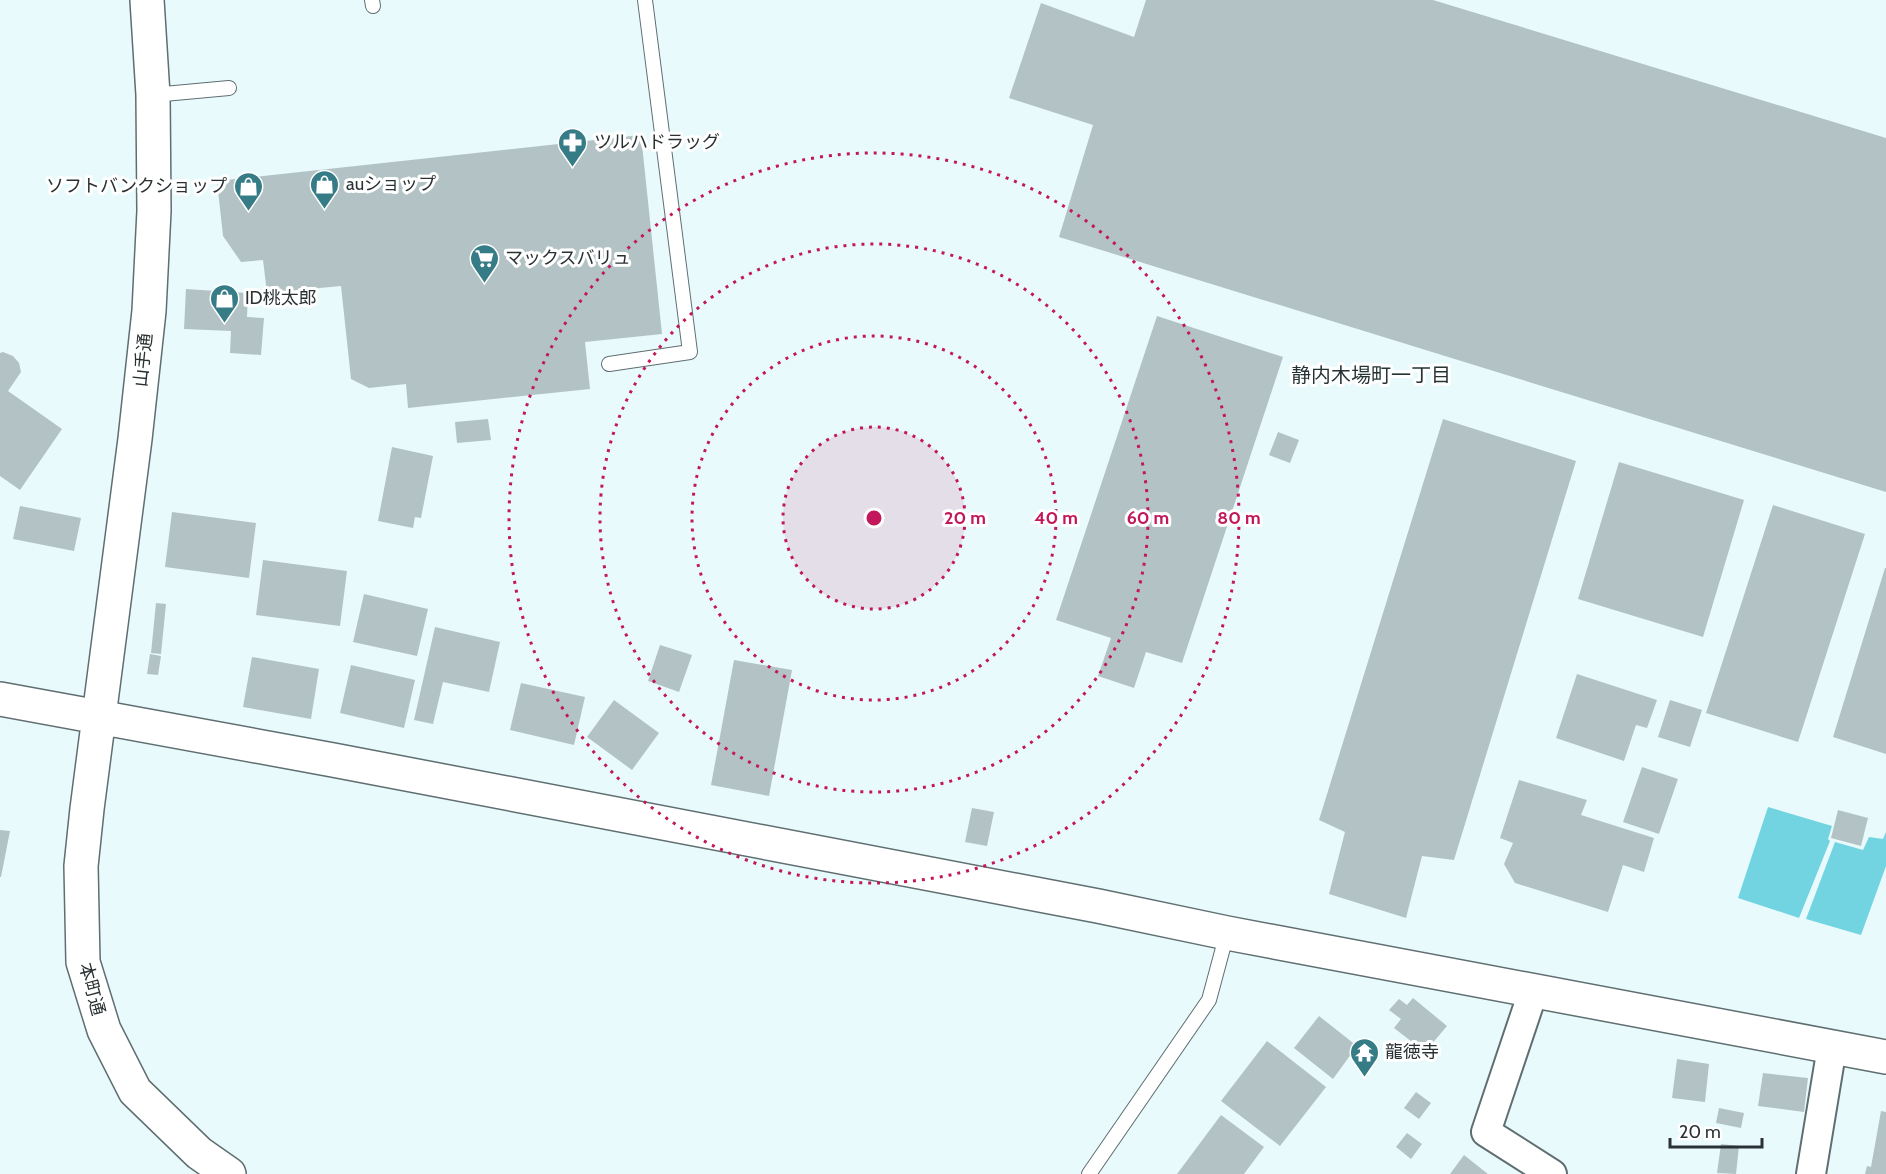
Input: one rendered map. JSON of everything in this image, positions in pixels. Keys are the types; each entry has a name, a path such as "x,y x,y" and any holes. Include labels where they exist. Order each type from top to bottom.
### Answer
{"street":[{"name":"山手通","path":"99,718 135,439 148,311 154,211 153,95 147,0"},
{"path":"0,699 345,762 1886,1058"},
{"name":"本町通","path":"99,718 81,866 83,962 104,1030 135,1091 199,1153 230,1174"},
{"path":"1533,992 1486,1132 1552,1174"},
{"path":"1811,1174 1832,1047"}],"lane":[{"path":"609,364 690,352 645,0"},
{"path":"153,95 229,88"},
{"path":"1089,1174 1209,1000 1227,933"}],"water":[{"path":"1768,807 1832,826 1828,839 1830,841 1799,918 1738,898"},
{"path":"1886,832 1886,866 1861,935 1806,919 1835,842 1863,850 1869,837 1883,839"}],"building":[{"path":"1146,0 1433,0 1886,138 1886,492 1059,237 1093,125 1009,98 1041,3 1134,37"},
{"path":"641,135 662,334 585,342 590,389 408,408 406,384 369,388 351,379 341,286 267,293 263,260 241,262 223,236 217,181"},
{"name":"ID桃太郎","path":"186,289 248,293 247,317 264,318 261,355 230,353 231,331 184,329"},
{"path":"1157,316 1283,357 1182,663 1146,652 1134,688 1098,676 1111,638 1056,620"},
{"path":"0,353 13,356 19,363 21,372 8,391 62,429 20,490 0,476"},
{"path":"488,419 491,440 457,443 455,422"},
{"path":"1443,419 1576,461 1454,860 1422,856 1406,918 1329,894 1345,832 1319,820"},
{"path":"1278,432 1299,440 1290,463 1269,455"},
{"path":"392,447 433,456 421,518 415,517 413,528 378,521"},
{"path":"1619,462 1744,500 1703,637 1578,599"},
{"path":"1773,505 1865,534 1798,742 1706,713"},
{"path":"20,506 81,518 74,551 13,539"},
{"path":"172,512 256,523 249,578 165,567"},
{"path":"263,560 347,571 340,626 256,615"},
{"path":"1886,568 1886,754 1833,737"},
{"path":"364,594 428,609 417,656 353,642"},
{"path":"156,603 166,604 161,654 151,653"},
{"path":"435,627 500,642 489,692 443,682 433,724 414,720"},
{"path":"660,645 692,655 679,692 648,681"},
{"path":"150,654 161,656 158,675 147,674"},
{"path":"252,657 319,669 311,719 243,707"},
{"path":"734,660 792,670 769,796 711,785"},
{"path":"351,665 415,680 404,728 340,713"},
{"path":"1577,674 1657,700 1647,728 1636,725 1624,761 1556,738"},
{"path":"521,683 585,697 574,745 510,730"},
{"path":"614,700 659,733 632,770 587,737"},
{"path":"1670,700 1702,710 1690,747 1658,737"},
{"path":"1642,767 1678,779 1659,834 1623,822"},
{"path":"1519,780 1587,800 1581,815 1654,838 1644,872 1623,865 1608,912 1515,883 1504,864 1513,843 1500,838"},
{"path":"972,808 994,812 987,846 965,842"},
{"path":"1838,810 1868,818 1861,846 1831,838"},
{"path":"0,830 10,831 1,877 0,877"},
{"path":"1413,998 1447,1026 1425,1052 1394,1028 1401,1019 1389,1010 1399,999 1407,1005"},
{"path":"1319,1016 1357,1046 1333,1079 1294,1048"},
{"path":"1267,1041 1326,1087 1280,1146 1221,1101"},
{"path":"1677,1059 1709,1064 1705,1102 1672,1098"},
{"path":"1763,1073 1808,1078 1804,1112 1758,1106"},
{"path":"1416,1092 1431,1103 1419,1119 1404,1108"},
{"path":"1719,1108 1744,1113 1741,1128 1716,1123"},
{"path":"1881,1111 1886,1112 1886,1174 1865,1174 1867,1166 1871,1167"},
{"path":"1221,1115 1264,1147 1244,1174 1177,1174"},
{"path":"1407,1133 1422,1144 1411,1159 1396,1147"},
{"path":"1721,1144 1739,1146 1736,1174 1717,1173"},
{"path":"1464,1155 1488,1174 1450,1174"}],"place":[{"name":"ツルハドラッグ","path":"573,168"},
{"name":"auショップ","path":"325,210"},
{"name":"ソフトバンクショップ","path":"248,212"},
{"name":"マックスバリュ","path":"484,284"},
{"name":"ID桃太郎","path":"224,324"},
{"name":"龍徳寺","path":"1364,1078"}],"district":[{"name":"静内木場町一丁目","path":"1371,375"}]}
